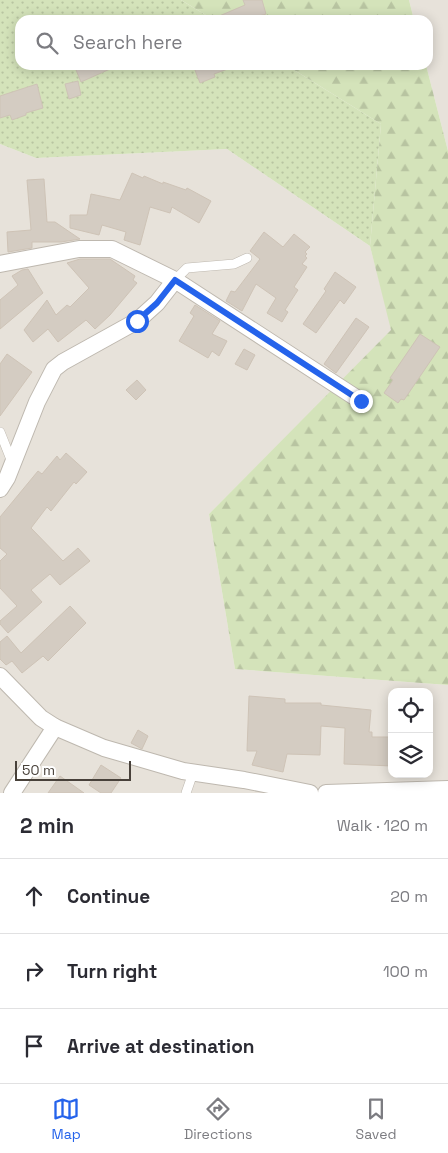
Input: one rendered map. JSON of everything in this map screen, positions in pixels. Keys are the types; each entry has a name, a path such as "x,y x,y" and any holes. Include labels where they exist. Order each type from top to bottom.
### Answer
{"street":[{"path":"0,264 79,249 112,249 175,280 361,401"},
{"path":"0,489 13,466 37,402 54,369 137,321 157,303 175,280"},
{"path":"0,676 36,713 55,727 104,748 193,773 244,780 310,793"},
{"path":"12,793 55,727"},
{"path":"326,793 448,789"}],"lane":[{"path":"175,280 187,268 234,264 246,258"},
{"path":"0,432 13,466"},
{"path":"186,793 193,773"}],"shaded area":[{"path":"409,0 448,0 448,151 427,70 433,70 433,15 413,15"},
{"path":"0,144 36,158 227,149 370,246 392,330 209,514 235,669 448,685 448,793 0,793"}],"green space":[{"path":"0,0 181,0 206,15 15,15 15,70 294,70 381,124 370,246 227,149 36,158 0,144"},
{"path":"181,0 409,0 413,15 206,15"},
{"path":"294,70 427,70 448,151 448,685 235,669 209,514 391,330 370,246 381,124"}],"building":[{"path":"243,0 262,0 266,14 222,15 245,5"},
{"path":"76,70 108,70 81,82"},
{"path":"195,70 225,70 214,74 215,77 200,83"},
{"path":"78,81 81,95 69,99 65,84"},
{"path":"37,84 43,108 12,120 10,115 0,118 0,96"},
{"path":"132,173 163,184 163,182 186,190 187,188 211,201 199,223 172,207 170,213 150,207 140,245 124,240 126,232 102,225 99,235 70,228 70,215 87,215 91,194 120,200"},
{"path":"44,179 47,222 55,222 80,239 61,242 32,242 32,248 8,252 7,232 31,230 27,180"},
{"path":"264,232 283,247 294,234 310,247 305,252 307,258 302,264 307,267 294,287 298,290 285,310 288,312 282,322 267,313 276,298 256,284 242,311 226,301 231,291 235,292 260,259 250,251"},
{"path":"80,259 110,259 135,276 133,280 137,283 110,315 95,329 86,320 58,342 48,329 33,342 24,330 47,300 56,315 67,305 70,307 89,288 67,263"},
{"path":"28,269 43,293 0,329 0,300 18,285 12,276"},
{"path":"335,272 356,287 344,304 340,300 316,333 303,324 326,291 324,289"},
{"path":"195,305 220,321 212,334 227,341 219,356 212,351 208,358 179,341 194,316 190,313"},
{"path":"356,318 369,327 336,373 324,364"},
{"path":"420,334 440,347 404,400 401,399 398,403 384,393 393,380 390,378"},
{"path":"244,349 255,355 247,370 235,364"},
{"path":"7,354 32,372 0,416 0,364"},
{"path":"137,380 146,390 136,400 126,390"},
{"path":"66,453 87,472 76,484 74,482 51,511 47,507 31,528 63,561 78,548 90,561 60,585 50,574 31,590 42,602 8,633 0,624 0,621 17,606 0,588 0,561 7,554 0,548 0,517 38,471 42,474 57,456 60,460"},
{"path":"70,606 86,623 48,661 43,656 22,673 12,661 6,665 0,659 0,642 7,636 21,653"},
{"path":"249,696 285,699 285,703 321,703 321,705 371,710 369,732 372,732 372,737 388,737 388,766 344,764 345,728 321,726 320,755 287,754 283,772 252,765 257,751 247,751"},
{"path":"138,730 148,736 142,749 131,743"},
{"path":"101,765 121,778 111,793 101,793 89,785"},
{"path":"60,776 84,793 48,793"}],"route":[{"path":"137,321 157,303 175,280 361,401"}]}
